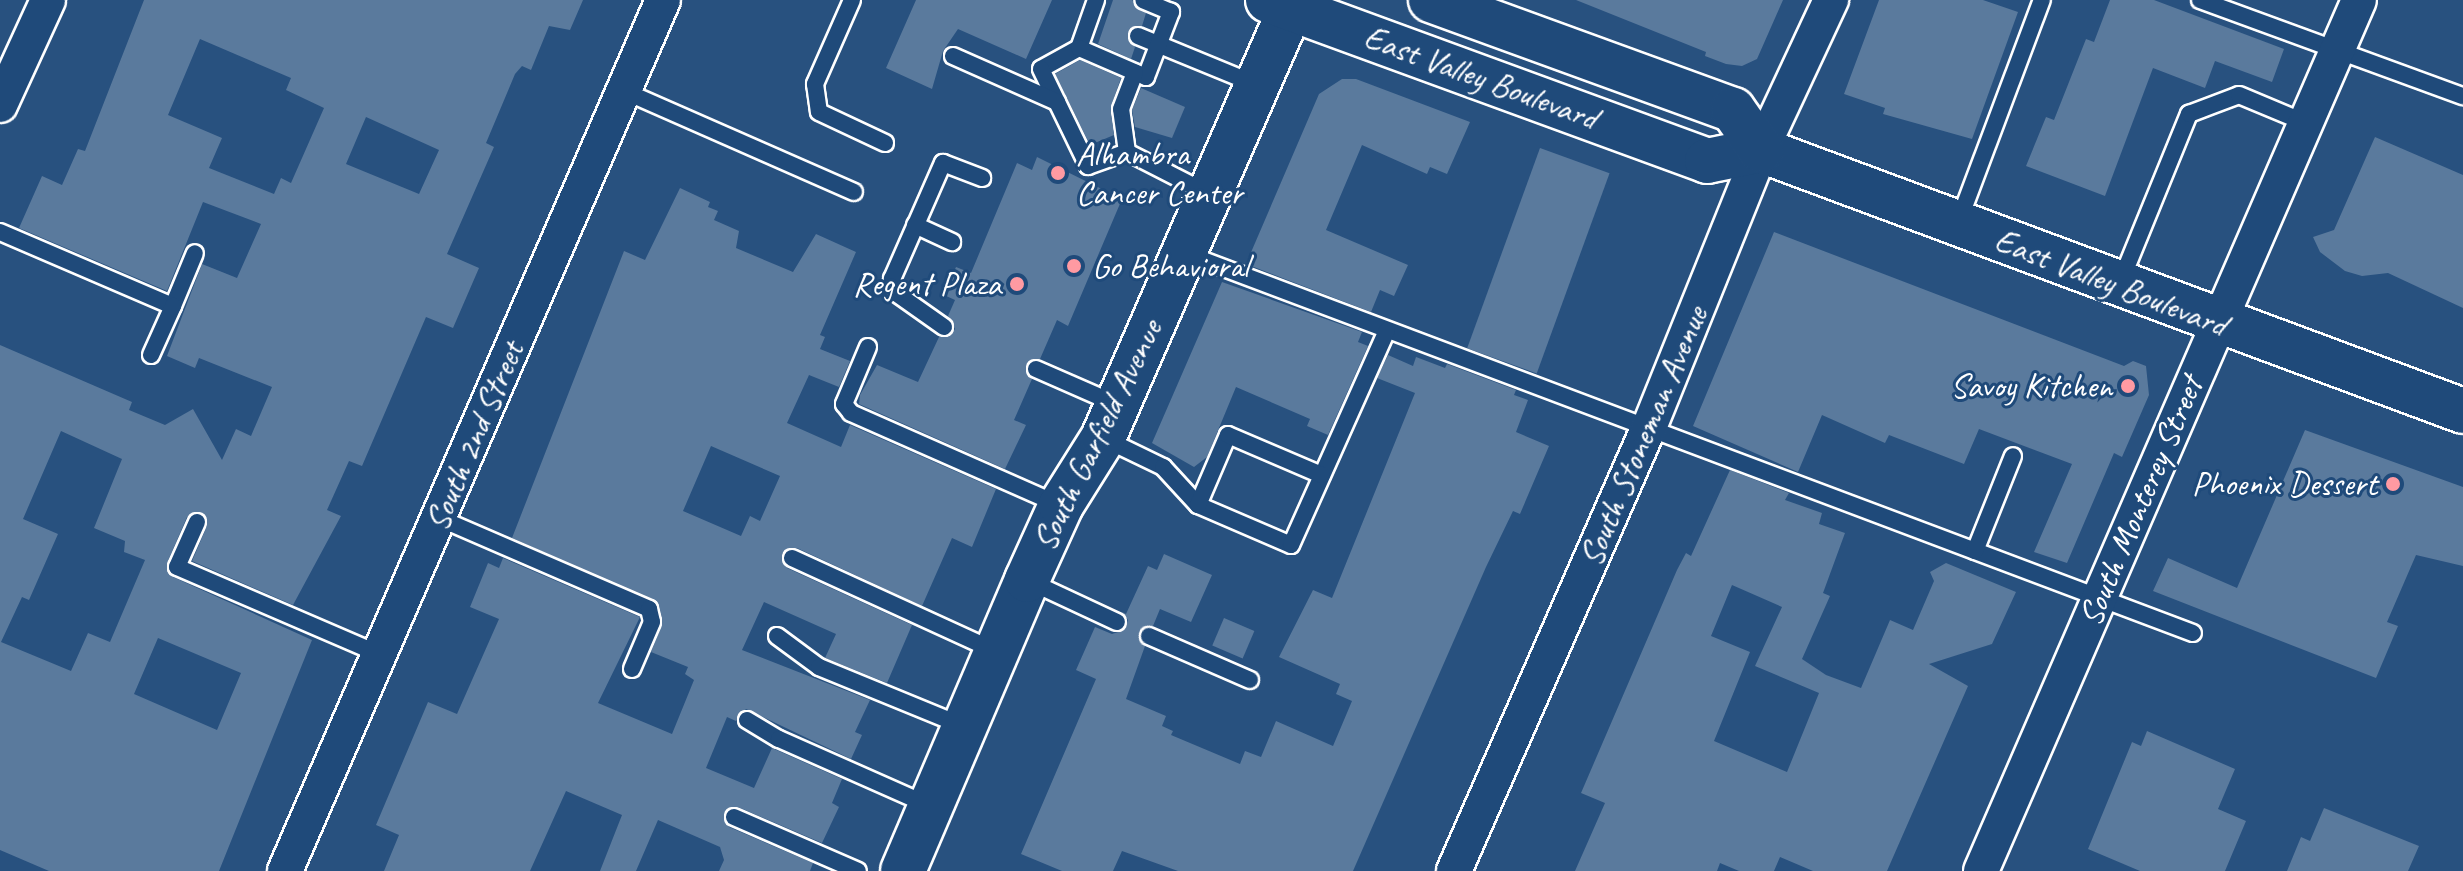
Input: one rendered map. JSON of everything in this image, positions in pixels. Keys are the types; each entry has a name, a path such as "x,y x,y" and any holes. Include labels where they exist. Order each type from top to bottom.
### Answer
{"main road":[{"name":"East Valley Boulevard","path":"1431,0 1733,110 1761,150"},
{"name":"East Valley Boulevard","path":"1284,3 1707,161 1761,150 2215,322 2463,411"},
{"name":"South Garfield Avenue","path":"903,871 934,807 965,727 1061,505 1110,421 1257,84 1284,3"}],"street":[{"path":"0,105 48,0"},
{"name":"South 2nd Street","path":"285,871 663,0"},
{"name":"South Stoneman Avenue","path":"1454,871 1648,430 1761,150 1831,0"},
{"name":"South Monterey Street","path":"1981,871 2100,598 2215,322 2359,0"}],"lane":[{"path":"852,0 815,84 819,112 885,143"},
{"path":"1079,48 1146,77 1171,12 1143,0"},
{"path":"1958,224 2042,0"},
{"path":"2200,0 2463,96"},
{"path":"1098,13 1079,48 1041,69 1088,166 1127,152 1209,194"},
{"path":"1138,36 1257,84"},
{"path":"953,56 1057,102"},
{"path":"1127,152 1121,109 1135,73"},
{"path":"624,91 854,192"},
{"path":"2119,284 2189,114 2239,95 2306,123"},
{"path":"944,327 896,293 892,279 943,163 982,178"},
{"path":"915,225 952,242"},
{"path":"0,232 173,306"},
{"path":"1183,252 1648,430 2193,633"},
{"path":"151,355 195,253"},
{"path":"1036,369 1110,421 1163,467 1198,505 1291,545 1387,330"},
{"path":"868,347 844,404 851,413 1061,505"},
{"path":"1198,505 1228,435 1322,475"},
{"path":"1975,551 2013,456"},
{"path":"439,518 649,609 652,622 632,669"},
{"path":"197,522 177,567 379,654"},
{"path":"792,558 998,652"},
{"path":"1027,580 1117,622"},
{"path":"777,636 819,667 965,727"},
{"path":"1149,636 1250,680"},
{"path":"747,720 779,739 934,807"},
{"path":"734,817 858,871"}],"building":[{"path":"144,0 583,0 570,30 549,26 531,70 522,66 515,74 486,143 494,147 447,254 479,268 453,328 426,317 362,466 349,461 327,510 341,516 293,605 192,561 207,526 201,512 187,517 167,563 173,577 312,640 219,871 49,871 0,850 0,345 132,402 129,410 165,425 193,409 222,460 236,429 251,436 272,387 199,358 195,368 167,356 202,264 237,278 261,224 203,202 167,291 19,228 42,176 62,185 78,149 85,151","holes":["200,39 291,78 286,90 324,108 291,183 281,178 274,194 209,168 222,138 168,115","366,117 439,150 419,194 346,164","61,431 122,459 94,528 125,541 124,552 145,560 110,642 88,633 71,671 1,642 22,597 29,600 58,534 23,519","158,638 241,673 217,730 134,694"]},
{"path":"916,0 1052,0 1026,59 958,29 943,51 932,89 886,68"},
{"path":"1113,0 1132,0 1146,13 1142,26 1128,33 1135,47 1131,59 1098,44"},
{"path":"1576,0 1783,0 1757,59 1742,66 1705,56 1706,52"},
{"path":"1879,0 1983,0 2018,12 1972,139 1883,114 1885,108 1844,94"},
{"path":"2110,0 2154,0 2284,49 2272,82 2215,61 2205,88 2153,68 2105,196 2026,166 2046,117 2054,120 2086,39 2094,42"},
{"path":"1080,60 1121,78 1111,106 1114,135 1090,145 1055,74"},
{"path":"1342,79 1356,79 1470,122 1447,174 1430,167 1427,174 1362,145 1326,230 1408,265 1394,296 1380,290 1371,312 1246,264 1319,94"},
{"path":"1141,88 1185,107 1172,138 1135,127 1132,110"},
{"path":"2375,137 2463,175 2463,308 2388,273 2362,276 2345,271 2320,252 2313,237 2334,230"},
{"path":"1540,148 1610,173 1537,373 1467,348"},
{"name":"Regent Plaza","path":"1037,157 1122,199 1068,326 1057,320 1040,359 1026,365 1032,379 1014,420 1026,425 1005,469 859,404 860,395 877,365 918,382 939,337 949,337 955,329 948,316 955,300 944,295 956,267 971,273 1017,163 1032,170"},
{"path":"680,188 710,202 708,207 718,211 714,220 739,231 736,248 793,272 816,234 856,252 820,335 825,337 820,349 850,361 839,387 809,375 787,423 841,447 850,425 996,489 972,547 952,538 922,606 797,548 782,553 787,568 912,625 887,683 825,658 836,634 764,602 742,650 870,700 855,732 862,735 851,759 746,709 736,721 727,717 706,768 754,788 772,748 842,779 832,803 839,807 822,843 738,807 724,813 729,827 813,863 810,871 719,871 724,860 720,847 658,820 636,871 600,871 622,815 566,791 530,871 384,871 399,835 376,825 428,702 457,714 499,619 470,607 488,563 499,568 503,558 640,617 598,703 672,734 694,680 685,674 688,667 651,652 662,625 658,603 512,538 624,251 645,260","holes":["711,446 780,476 760,521 750,516 741,536 683,511"]},
{"path":"1774,232 2124,366 2133,361 2146,366 2149,395 2122,457 2114,453 2067,563 2034,552 2072,464 1979,429 1964,464 1889,435 1885,443 1822,415 1798,472 1693,426"},
{"path":"1222,282 1362,332 1358,342 1368,346 1328,435 1307,426 1310,419 1236,387 1207,457 1194,467 1152,443"},
{"path":"1388,355 1413,366 1416,357 1445,368 1447,364 1516,390 1514,395 1528,400 1516,432 1549,446 1520,514 1513,511 1486,567 1353,871 1178,871 1122,851 1113,871 1062,871 1021,854 1096,679 1076,670 1095,627 1112,634 1124,630 1128,620 1122,612 1126,614 1148,566 1157,570 1164,554 1212,575 1191,622 1160,609 1153,626 1139,631 1145,646 1126,699 1166,716 1162,726 1173,731 1171,735 1240,764 1245,751 1261,757 1276,721 1333,746 1352,701 1336,694 1340,684 1279,657 1313,590 1332,598 1415,393 1377,378"},
{"path":"2305,430 2463,487 2463,566 2416,555 2387,622 2398,626 2376,678 2153,591 2168,558 2237,588"},
{"path":"1730,470 1789,493 1785,500 1822,513 1819,524 1845,533 1823,593 1830,596 1802,659 1826,675 1861,688 1890,620 1913,630 1934,581 1930,572 1946,563 2016,592 1992,644 1929,664 1968,686 1887,871 1813,871 1780,857 1774,871 1739,871 1720,863 1717,871 1575,871 1605,803 1581,793 1677,570 1686,553 1691,556","holes":["1732,585 1782,607 1755,666 1819,693 1787,772 1714,741 1750,652 1711,636"]},
{"path":"1224,618 1254,631 1243,659 1212,646"},
{"path":"2147,731 2235,769 2218,809 2246,821 2225,871 2140,871 2088,849 2132,742 2141,746"},
{"path":"2324,808 2419,846 2408,871 2287,871 2301,837 2310,841"}],"place":[{"name":"Alhambra Cancer Center","path":"1058,173"},
{"name":"Go Behavioral","path":"1074,266"},
{"name":"Regent Plaza","path":"1017,284"},
{"name":"Savoy Kitchen","path":"2128,386"},
{"name":"Phoenix Dessert","path":"2393,484"}]}
